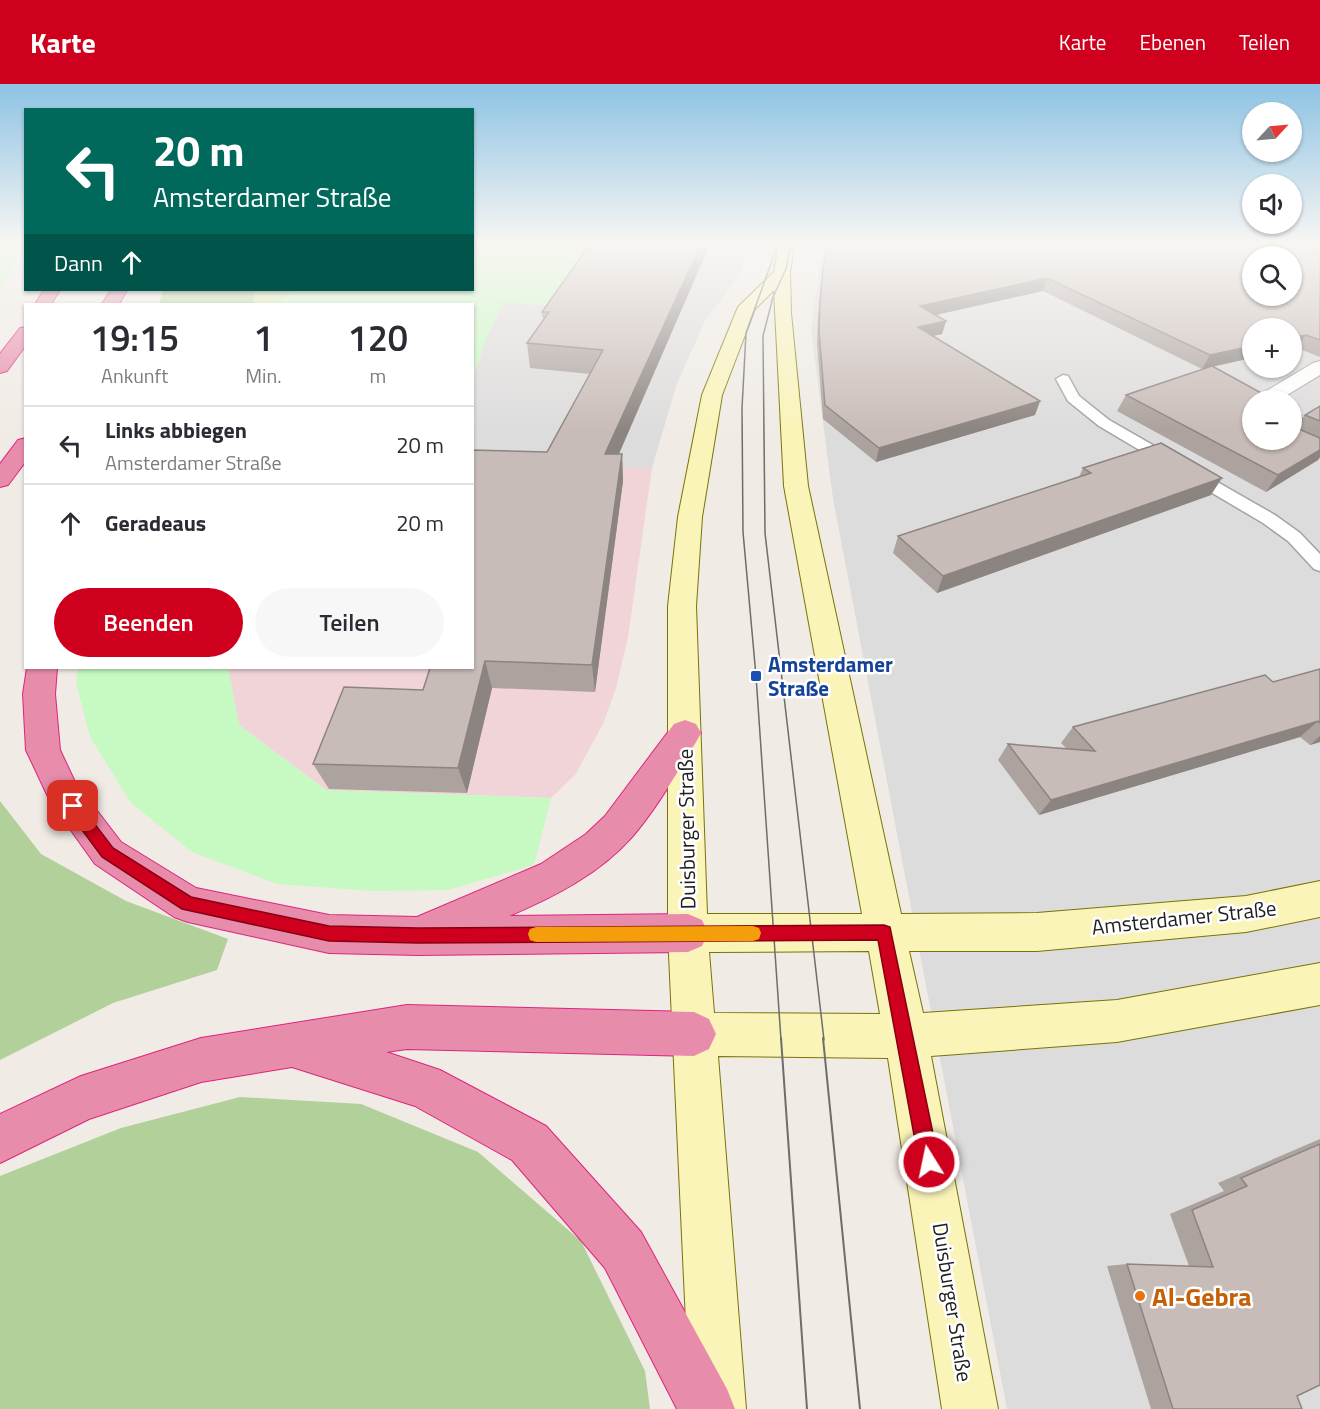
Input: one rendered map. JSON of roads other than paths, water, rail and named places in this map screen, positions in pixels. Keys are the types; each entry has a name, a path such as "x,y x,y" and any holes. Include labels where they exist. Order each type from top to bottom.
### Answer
{"highway":[{"path":"0,367 24,335"},
{"path":"0,480 24,448"},
{"path":"42,669 39,694 43,750 62,791 108,853 188,904 329,933 418,936 688,933"},
{"path":"418,936 553,878 590,852 618,827 685,733"},
{"path":"0,1139 81,1099 190,1063 406,1027 694,1034"},
{"path":"292,1046 424,1086 529,1143 623,1250 706,1409"}],"main road":[{"name":"Duisburger Straße","path":"718,1409 688,933 682,606 690,517 704,429 718,377 748,306"},
{"name":"Duisburger Straße","path":"782,306 796,486 906,1036 970,1409"},
{"name":"Amsterdamer Straße","path":"688,933 1037,932 1246,914 1320,899"},
{"path":"694,1034 906,1036 1117,1021 1320,984"}],"street":[{"path":"1282,390 1320,367"}],"lane":[{"path":"1063,379 1072,398 1104,423 1269,519 1294,537 1320,565"}],"tram line":[{"path":"756,306 746,333 742,408 743,532 756,676 781,1040"},
{"path":"771,306 763,336 765,533 824,1040"},
{"path":"781,1038 807,1409"},
{"path":"823,1038 860,1409"}],"place":[{"name":"Amsterdamer Straße","path":"756,676"},
{"name":"Al-Gebra","path":"1140,1296"}]}
